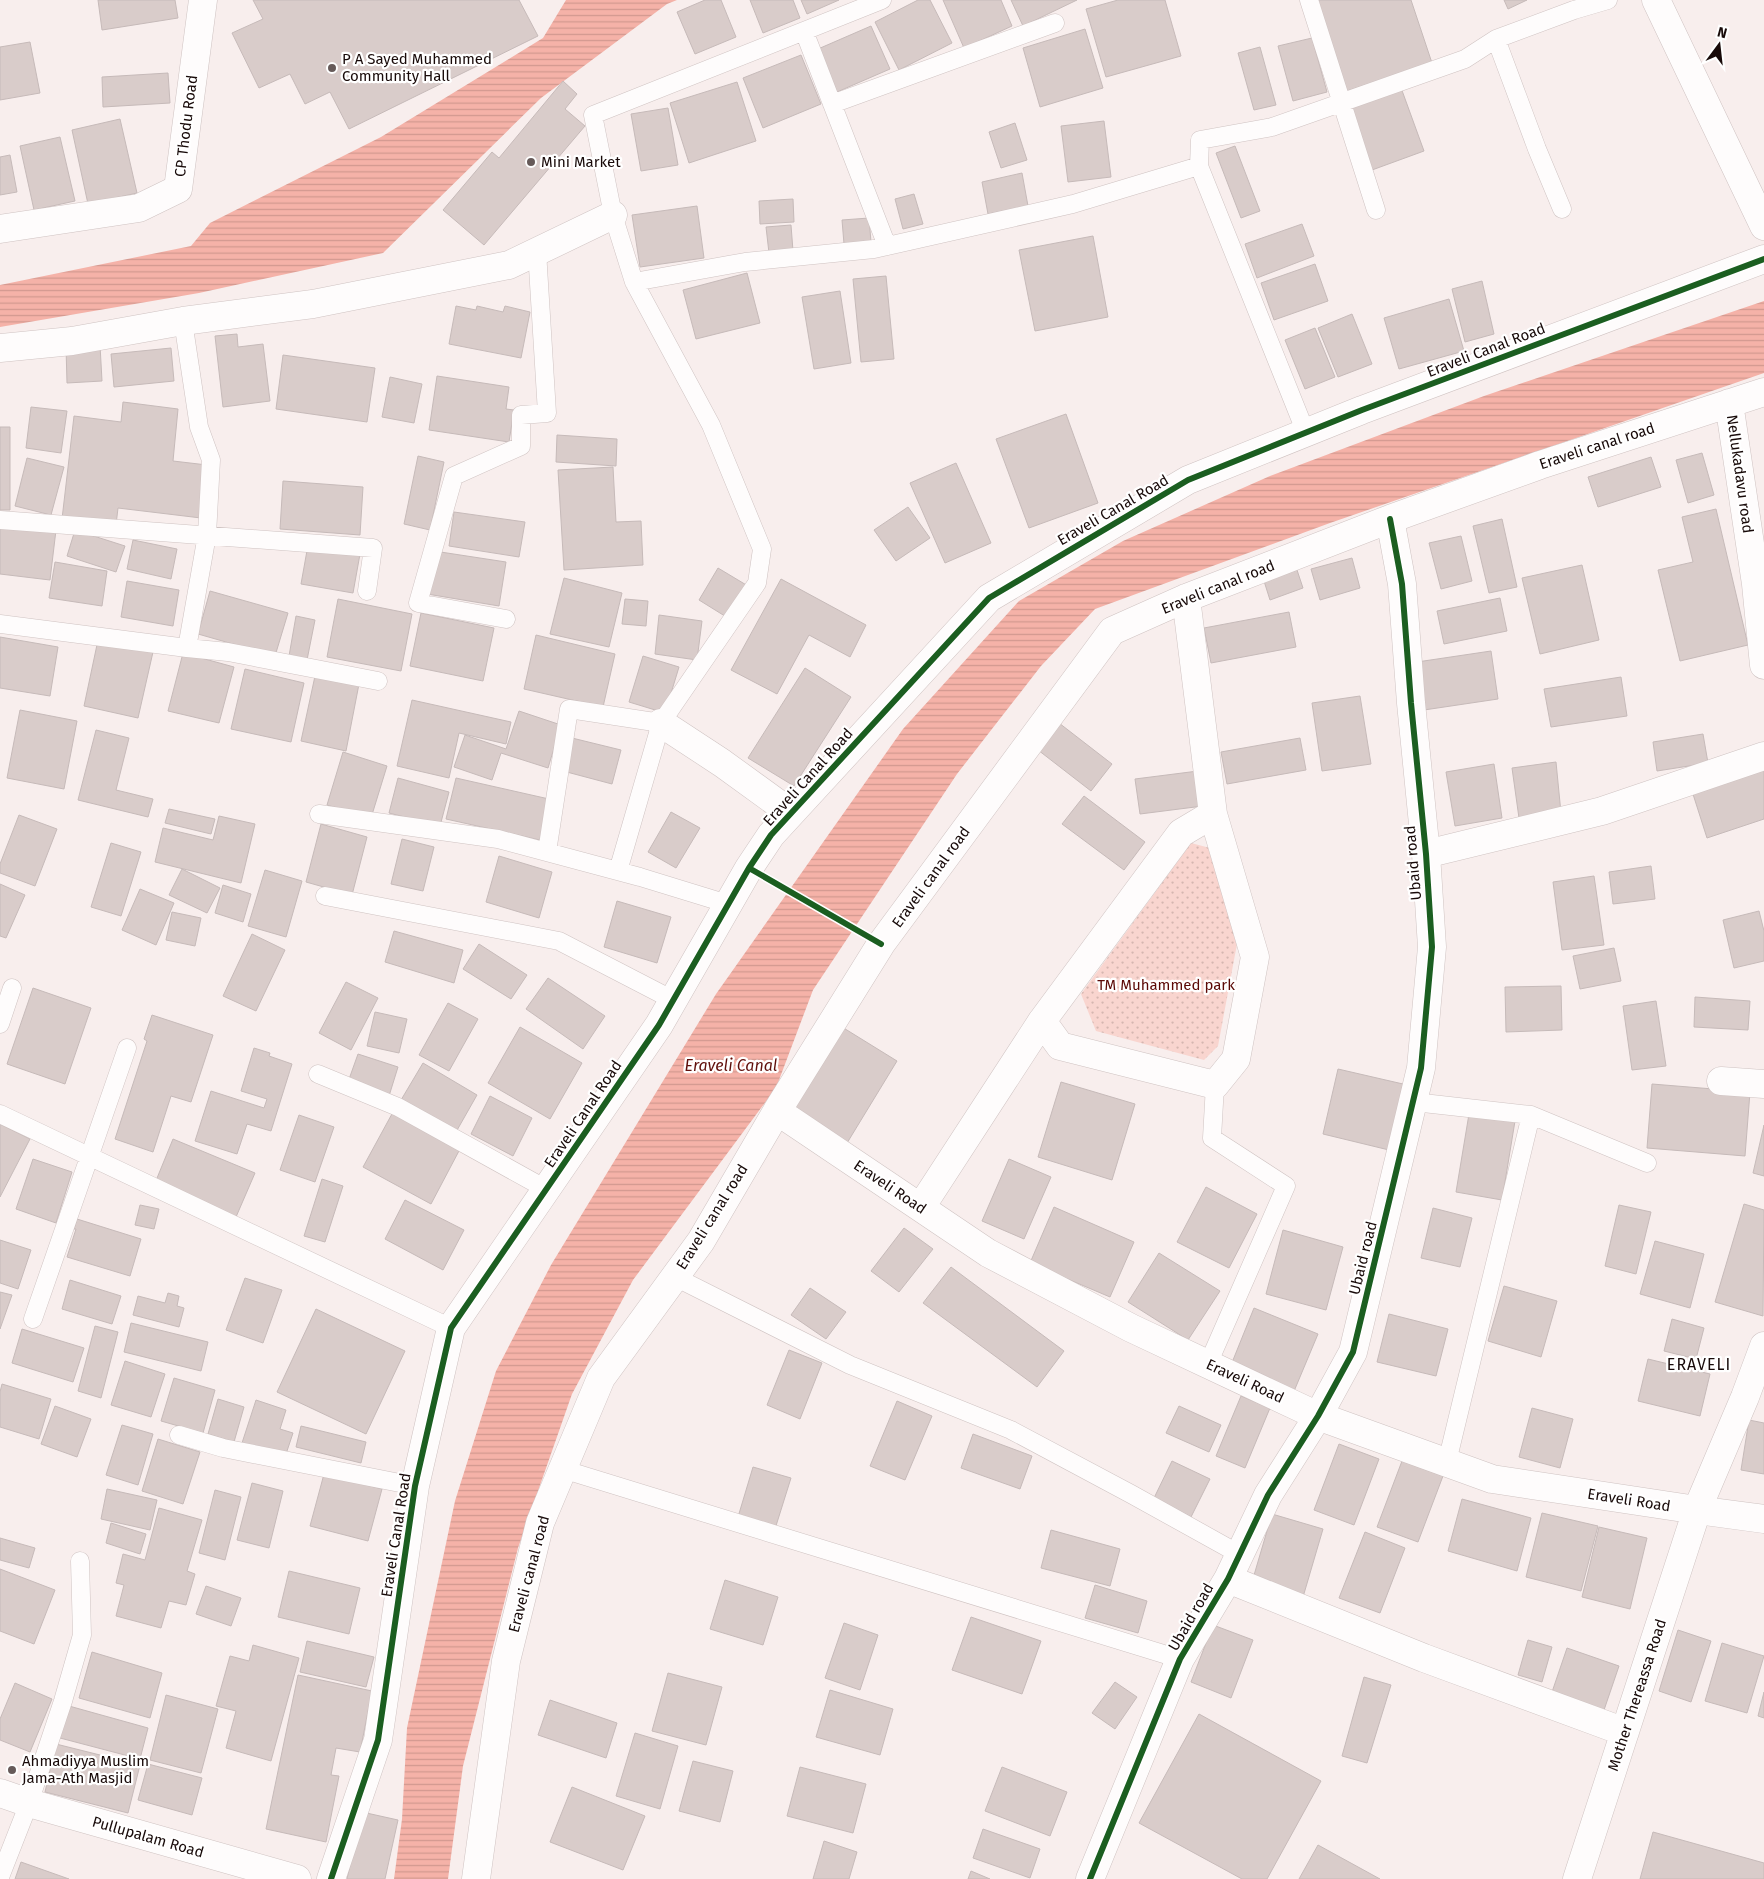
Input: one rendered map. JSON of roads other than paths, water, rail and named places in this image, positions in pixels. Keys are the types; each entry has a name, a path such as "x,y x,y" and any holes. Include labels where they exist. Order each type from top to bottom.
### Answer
{"street":[{"name":"CP Thodu Road","path":"0,229 138,208 178,189 203,0"},
{"path":"1656,0 1764,226"},
{"path":"0,348 72,341 183,321 313,304 509,265 613,214"},
{"name":"Eraveli Canal Road","path":"331,1879 378,1740 415,1486 451,1328 659,1025 728,904 771,835 989,598 1188,480 1306,433 1764,260"},
{"name":"Eraveli canal road","path":"476,1879 506,1661 540,1523 601,1378 701,1241 777,1111 881,944 1112,631 1186,598 1390,518 1540,465 1764,392"},
{"name":"Nellukadavu road","path":"1729,403 1756,584 1764,665"},
{"name":"Ubaid road","path":"1090,1879 1180,1659 1228,1579 1268,1495 1318,1416 1353,1352 1422,1068 1432,947 1426,854 1411,703 1402,584 1390,518"},
{"path":"1042,1021 1060,1046 1215,1085 1236,1059 1255,957 1213,814 1186,598"},
{"path":"661,723 722,763 792,814"},
{"path":"1426,854 1602,811 1764,756"},
{"path":"921,1207 1042,1021 1181,833 1213,814"},
{"path":"1721,1082 1764,1084"},
{"name":"Eraveli Road","path":"777,1111 988,1252 1131,1328 1318,1416 1492,1479 1764,1519"},
{"name":"Mother Thereassa Road","path":"1576,1879 1697,1510 1755,1398 1764,1346"},
{"path":"1228,1579 1424,1658 1625,1732"},
{"name":"Pullupalam Road","path":"0,1793 29,1803 297,1879"}],"lane":[{"path":"618,872 661,723 757,583 762,549 711,424 634,282 613,214 593,116 882,0"},
{"path":"1309,0 1376,210"},
{"path":"1306,433 1199,166 1200,140 1272,127 1465,59 1496,39 1574,10 1608,0"},
{"path":"832,104 1055,23"},
{"path":"804,31 887,246"},
{"path":"1496,39 1536,149 1562,209"},
{"path":"634,282 745,262 874,249 1073,204 1199,166"},
{"path":"506,618 418,602 454,476 521,446 522,415 547,413 537,251"},
{"path":"183,321 199,427 211,460 207,535 187,648"},
{"path":"0,520 373,548 367,591"},
{"path":"0,624 228,652 378,681"},
{"path":"547,852 569,709 661,723"},
{"path":"319,814 498,839 728,904"},
{"path":"325,896 559,941 673,1000"},
{"path":"0,1024 12,988"},
{"path":"33,1319 127,1048"},
{"path":"318,1074 398,1107 546,1189"},
{"path":"1208,1364 1286,1186 1212,1138 1215,1085"},
{"path":"1414,1102 1531,1115 1647,1163"},
{"path":"0,1114 451,1328"},
{"path":"1447,1462 1531,1115"},
{"path":"675,1277 850,1365 1010,1430 1132,1494 1239,1554"},
{"path":"178,1435 223,1448 415,1486"},
{"path":"562,1469 1180,1659"},
{"path":"0,1877 29,1803 82,1635 80,1561"}],"water":[{"path":"566,0 677,0 667,4 541,98 383,253 199,293 0,327 0,285 191,246 210,223 381,137 543,38"},
{"name":"Eraveli Canal","path":"1764,301 1764,373 1330,523 1095,609 1041,666 957,774 813,990 776,1088 633,1280 572,1394 518,1548 463,1766 448,1879 394,1879 402,1819 407,1728 455,1501 496,1371 551,1265 716,994 903,729 1019,601 1123,541 1270,476 1484,396"}],"place":[{"name":"P A Sayed Muhammed Community Hall","path":"332,68"},
{"name":"Mini Market","path":"531,162"},
{"name":"Ahmadiyya Muslim Jama-Ath Masjid","path":"12,1770"}],"district":[{"name":"ERAVELI","path":"1699,1364"}],"park label":[{"name":"TM Muhammed park","path":"1166,985"}]}
